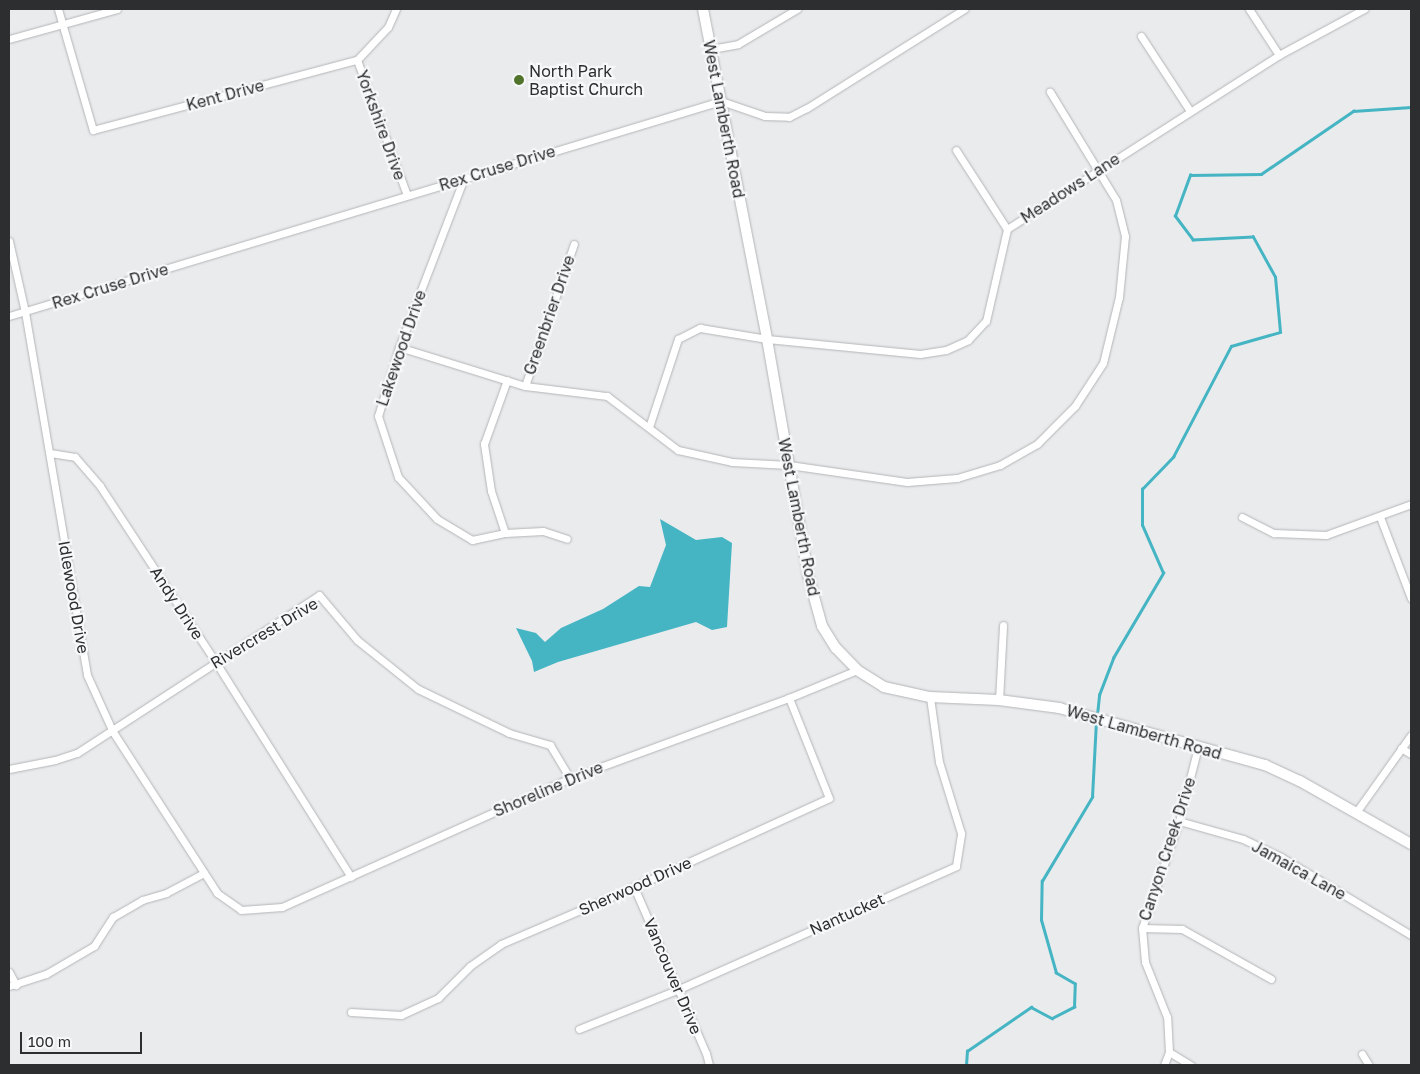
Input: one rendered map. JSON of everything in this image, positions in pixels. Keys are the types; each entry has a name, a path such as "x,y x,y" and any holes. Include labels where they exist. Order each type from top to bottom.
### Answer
{"street":[{"path":"58,9 63,24"},
{"path":"9,39 117,9"},
{"name":"Yorkshire Drive","path":"396,9 388,27 357,60 407,195"},
{"name":"West Lamberth Road","path":"703,9 767,339 808,575 822,626 836,648 857,670 884,687 930,697 999,700 1059,708 1265,766 1300,780 1357,811 1411,844"},
{"path":"712,50 738,44 797,9"},
{"path":"720,101 765,116 789,117 807,108 964,9"},
{"path":"1249,9 1278,55"},
{"name":"Meadows Lane","path":"649,427 678,339 700,328 767,339 920,354 946,350 968,340 986,321 1007,229 1278,55 1364,9"},
{"name":"Kent Drive","path":"63,24 93,130 357,60"},
{"path":"1141,36 1190,111"},
{"path":"399,347 525,386 607,396 678,450 732,462 788,465 907,482 957,478 1000,465 1037,444 1075,406 1102,363 1119,297 1125,236 1116,200 1050,92"},
{"name":"Rex Cruse Drive","path":"9,316 720,101"},
{"path":"956,150 1007,229"},
{"name":"Lakewood Drive","path":"464,178 399,347 378,416 398,477 437,519 472,540 505,533 543,531 567,539"},
{"name":"Idlewood Drive","path":"9,243 25,312 88,675 113,732 217,894 241,910"},
{"name":"Greenbrier Drive","path":"525,386 574,244"},
{"name":"Greenbrier Drive","path":"505,533 491,491 484,444 507,380"},
{"name":"Andy Drive","path":"50,453 75,457 100,486 215,661 351,877"},
{"path":"1242,517 1274,533 1326,535 1380,517 1411,504"},
{"path":"1380,517 1411,598"},
{"name":"Rivercrest Drive","path":"9,768 77,754 113,732 215,661 319,595 357,640 418,689 510,733 550,746 570,778"},
{"path":"999,700 1003,625"},
{"name":"Shoreline Drive","path":"241,910 282,907 570,778 789,698 857,670"},
{"name":"Nantucket","path":"579,1029 679,989 956,866 962,833 939,762 930,697"},
{"name":"Sherwood Drive","path":"351,1012 401,1015 438,998 470,966 500,944 634,887 829,798 789,698"},
{"path":"1357,811 1411,735"},
{"name":"Canyon Creek Drive","path":"1164,1065 1169,1052 1167,1017 1145,962 1142,928 1179,821 1198,747"},
{"path":"1401,748 1411,754"},
{"name":"Jamaica Lane","path":"1179,821 1243,839 1281,857 1411,934"},
{"path":"9,972 12,986 46,974 94,946 113,917 142,900 166,893 204,873"},
{"name":"Vancouver Drive","path":"634,887 706,1053 709,1065"},
{"path":"1142,928 1182,929 1271,979"},
{"path":"1169,1052 1191,1065"},
{"path":"1362,1054 1369,1065"}],"water":[{"path":"660,519 696,540 722,537 732,543 727,627 712,630 696,622 558,662 534,672 532,661 516,628 536,633 545,642 561,628 603,609 639,586 650,587 666,545"}],"waterway":[{"path":"1097,715 1099,695 1113,658 1163,573 1142,525 1142,489 1173,457 1231,346 1280,332 1275,277 1253,237 1193,240 1175,216 1190,175 1261,174 1353,111 1411,107"},
{"path":"966,1065 967,1051 1031,1007 1052,1018 1074,1007 1075,984 1056,973 1041,920 1042,881 1092,797 1096,720"}],"place":[{"name":"North Park Baptist Church","path":"519,80"}]}
